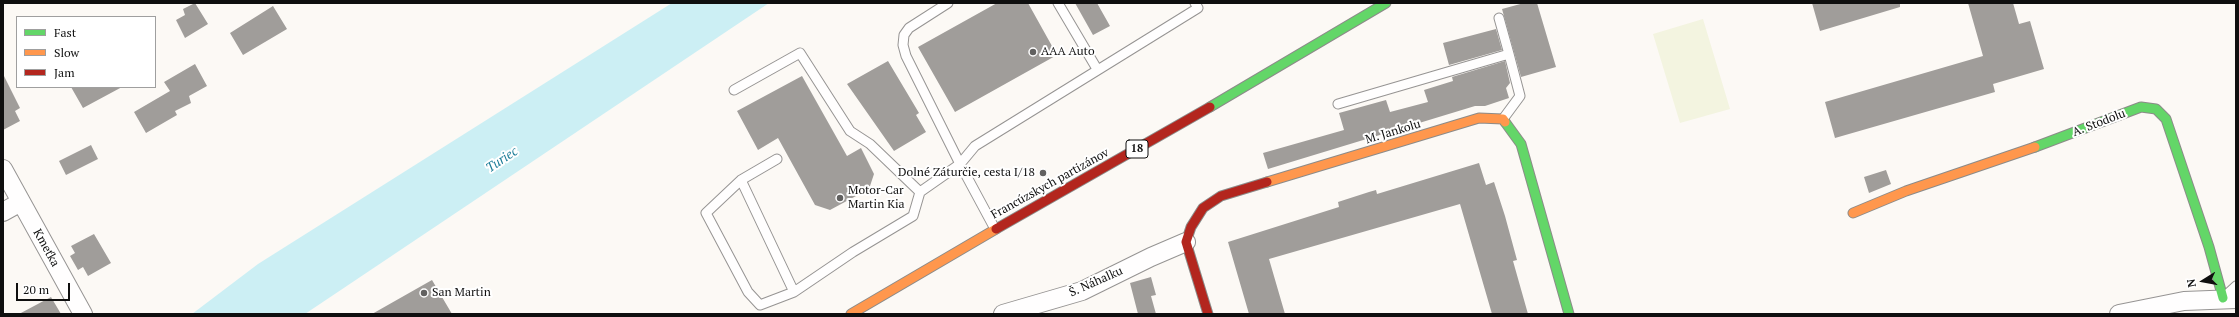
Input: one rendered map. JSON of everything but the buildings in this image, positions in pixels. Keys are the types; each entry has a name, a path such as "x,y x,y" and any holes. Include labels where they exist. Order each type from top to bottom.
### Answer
{"street":[{"name":"Francúzskych partizánov","path":"851,314 995,229 1279,68 1386,3"},
{"name":"A. Stodolu","path":"1853,213 1906,191 2009,156 2142,107 2156,109 2166,119 2209,246 2230,298"},
{"name":"M. Jankolu","path":"1186,242 1191,227 1203,208 1222,196 1479,118 1503,119"},
{"path":"1503,119 1521,144 1569,314"},
{"name":"Kmeťka","path":"3,169 83,314"},
{"path":"3,212 21,202"},
{"path":"1186,242 1208,314"},
{"name":"Š. Náhalku","path":"1003,314 1082,291 1151,257 1186,242"},
{"path":"2119,314 2184,301 2230,298"}],"lane":[{"path":"948,3 909,28 904,35 903,45 906,56 960,164 995,229"},
{"path":"1058,3 1097,69"},
{"path":"777,159 741,180 706,213 748,292 760,305 794,292 853,252 914,216 920,192 960,164 976,146 1097,69 1198,8 1195,3"},
{"path":"1499,18 1520,96 1503,119"},
{"path":"734,90 800,53 850,131 870,144 920,192"},
{"path":"1338,104 1509,54"},
{"path":"741,180 794,292"},
{"path":"2230,298 2236,286"}],"green space":[{"path":"1703,19 1730,109 1680,123 1653,34"}],"water":[{"name":"Turiec","path":"672,3 769,3 305,314 192,314 258,264"}],"traffic: fast":[{"path":"1210,107 1386,3"},
{"path":"2035,147 2141,107 2156,109 2166,119 2209,247 2223,298"},
{"path":"1505,122 1521,144 1569,314"}],"traffic: slow":[{"path":"1267,182 1479,118 1503,119 1505,122"},
{"path":"1853,213 1906,191 2035,147"},
{"path":"851,314 996,229"}],"traffic: jam":[{"path":"996,229 1210,107"},
{"path":"1208,314 1186,242 1191,227 1203,208 1221,196 1267,182"}],"place":[{"name":"AAA Auto","path":"1033,52"},
{"name":"Dolné Záturčie, cesta I/18","path":"1043,173"},
{"name":"Motor-Car Martin Kia","path":"840,198"},
{"name":"San Martin","path":"424,293"}]}
